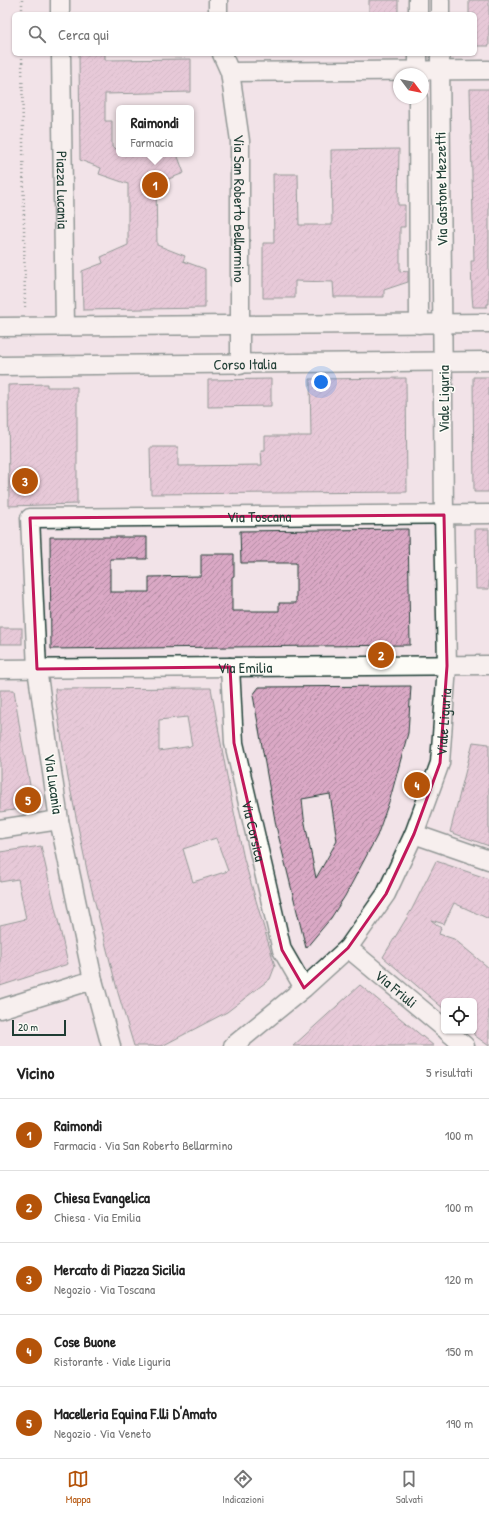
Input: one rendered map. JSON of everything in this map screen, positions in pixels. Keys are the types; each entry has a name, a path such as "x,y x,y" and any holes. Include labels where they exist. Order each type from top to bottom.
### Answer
{"street":[{"path":"60,0 60,12"},
{"path":"218,0 218,12"},
{"path":"418,0 418,12"},
{"path":"440,0 440,12"},
{"name":"Piazza Lucania","path":"61,56 65,326"},
{"name":"Via San Roberto Bellarmino","path":"223,56 230,72 240,141 240,365"},
{"path":"230,72 418,66 440,62 489,70"},
{"name":"Via Gastone Mezzetti","path":"440,62 443,323"},
{"name":"Via Gastone Mezzetti","path":"418,104 419,324"},
{"name":"Viale Liguria","path":"233,1046 304,988 348,948 386,894 414,834 440,763 447,666 444,515 443,323"},
{"path":"0,327 489,323"},
{"name":"Corso Italia","path":"0,366 240,365 489,361"},
{"name":"Via Toscana","path":"30,518 489,514"},
{"name":"Via Lucania","path":"30,518 37,669 59,820 93,980 111,1046"},
{"name":"Via Emilia","path":"0,669 489,665"},
{"name":"Via Corsica","path":"230,668 234,743 282,950 304,988"},
{"path":"0,829 59,820"},
{"path":"414,834 489,860"},
{"name":"Via Friuli","path":"348,948 441,1026"},
{"path":"0,1009 93,980"},
{"path":"451,1034 465,1046"}],"path":[{"path":"22,0 22,12"},
{"path":"22,56 25,326"}],"highlighted area":[{"path":"444,515 447,666 440,763 414,834 386,894 348,948 304,988 282,950 234,743 230,667 37,669 30,518"}],"building":[{"path":"369,0 398,0 398,12 369,12"},
{"path":"469,0 489,0 489,46 477,46 477,12 469,12"},
{"path":"79,56 105,56 105,60 191,59 191,92 105,94 105,121 112,121 112,147 116,149 116,157 178,157 184,173 156,184 157,245 185,256 183,261 205,269 205,308 83,310 82,271 103,263 101,257 128,245 128,184 99,174 101,168 80,160"},
{"path":"470,89 489,89 489,304 487,304 487,307 473,307 472,295 471,261 474,261"},
{"path":"399,149 398,205 405,205 405,227 400,227 400,272 408,271 408,282 384,290 384,297 334,297 333,282 295,281 295,298 263,298 263,243 274,243 273,174 298,174 299,225 332,225 331,150"},
{"path":"473,377 489,377 489,492 474,492"},
{"path":"406,378 407,492 151,494 150,447 178,447 178,466 262,465 261,450 265,450 265,436 311,436 310,379"},
{"path":"271,379 271,406 208,407 208,380"},
{"path":"47,384 47,387 77,387 77,504 9,506 8,385"},
{"path":"408,529 410,645 51,649 50,537 147,537 147,559 110,559 110,592 149,592 149,577 201,576 201,554 234,554 232,611 279,611 279,603 296,603 296,563 241,563 240,531"},
{"path":"475,529 489,529 489,589 476,589"},
{"path":"0,628 22,628 22,644 0,644"},
{"path":"411,686 408,733 390,799 377,836 345,896 331,918 306,948 276,826 253,695 259,687","holes":["330,794 337,841 316,878 304,818 302,799"]},
{"path":"211,688 230,793 244,859 275,966 270,979 227,1012 162,1046 134,1046 118,993 88,875 68,778 55,689","holes":["187,717 192,746 159,751 159,720","216,838 228,871 193,882 183,849"]},
{"path":"0,690 14,690 34,807 0,812"},
{"path":"473,742 489,744 489,846 450,832"},
{"path":"41,846 68,964 0,986 0,925 26,919 18,879 0,882 0,852"},
{"path":"436,861 489,879 489,919 454,903 444,924 431,920 441,928 439,934 454,939 489,968 489,1046 474,1035 477,1034 477,998 441,998 441,1006 383,957 412,909"},
{"path":"360,985 434,1046 293,1046"}],"place":[{"name":"Raimondi","path":"155,185"},
{"name":"Mercato di Piazza Sicilia","path":"25,481"},
{"name":"Chiesa Evangelica","path":"381,655"},
{"name":"Cose Buone","path":"417,785"},
{"name":"Macelleria Equina F.lli D'Amato","path":"28,800"}]}
